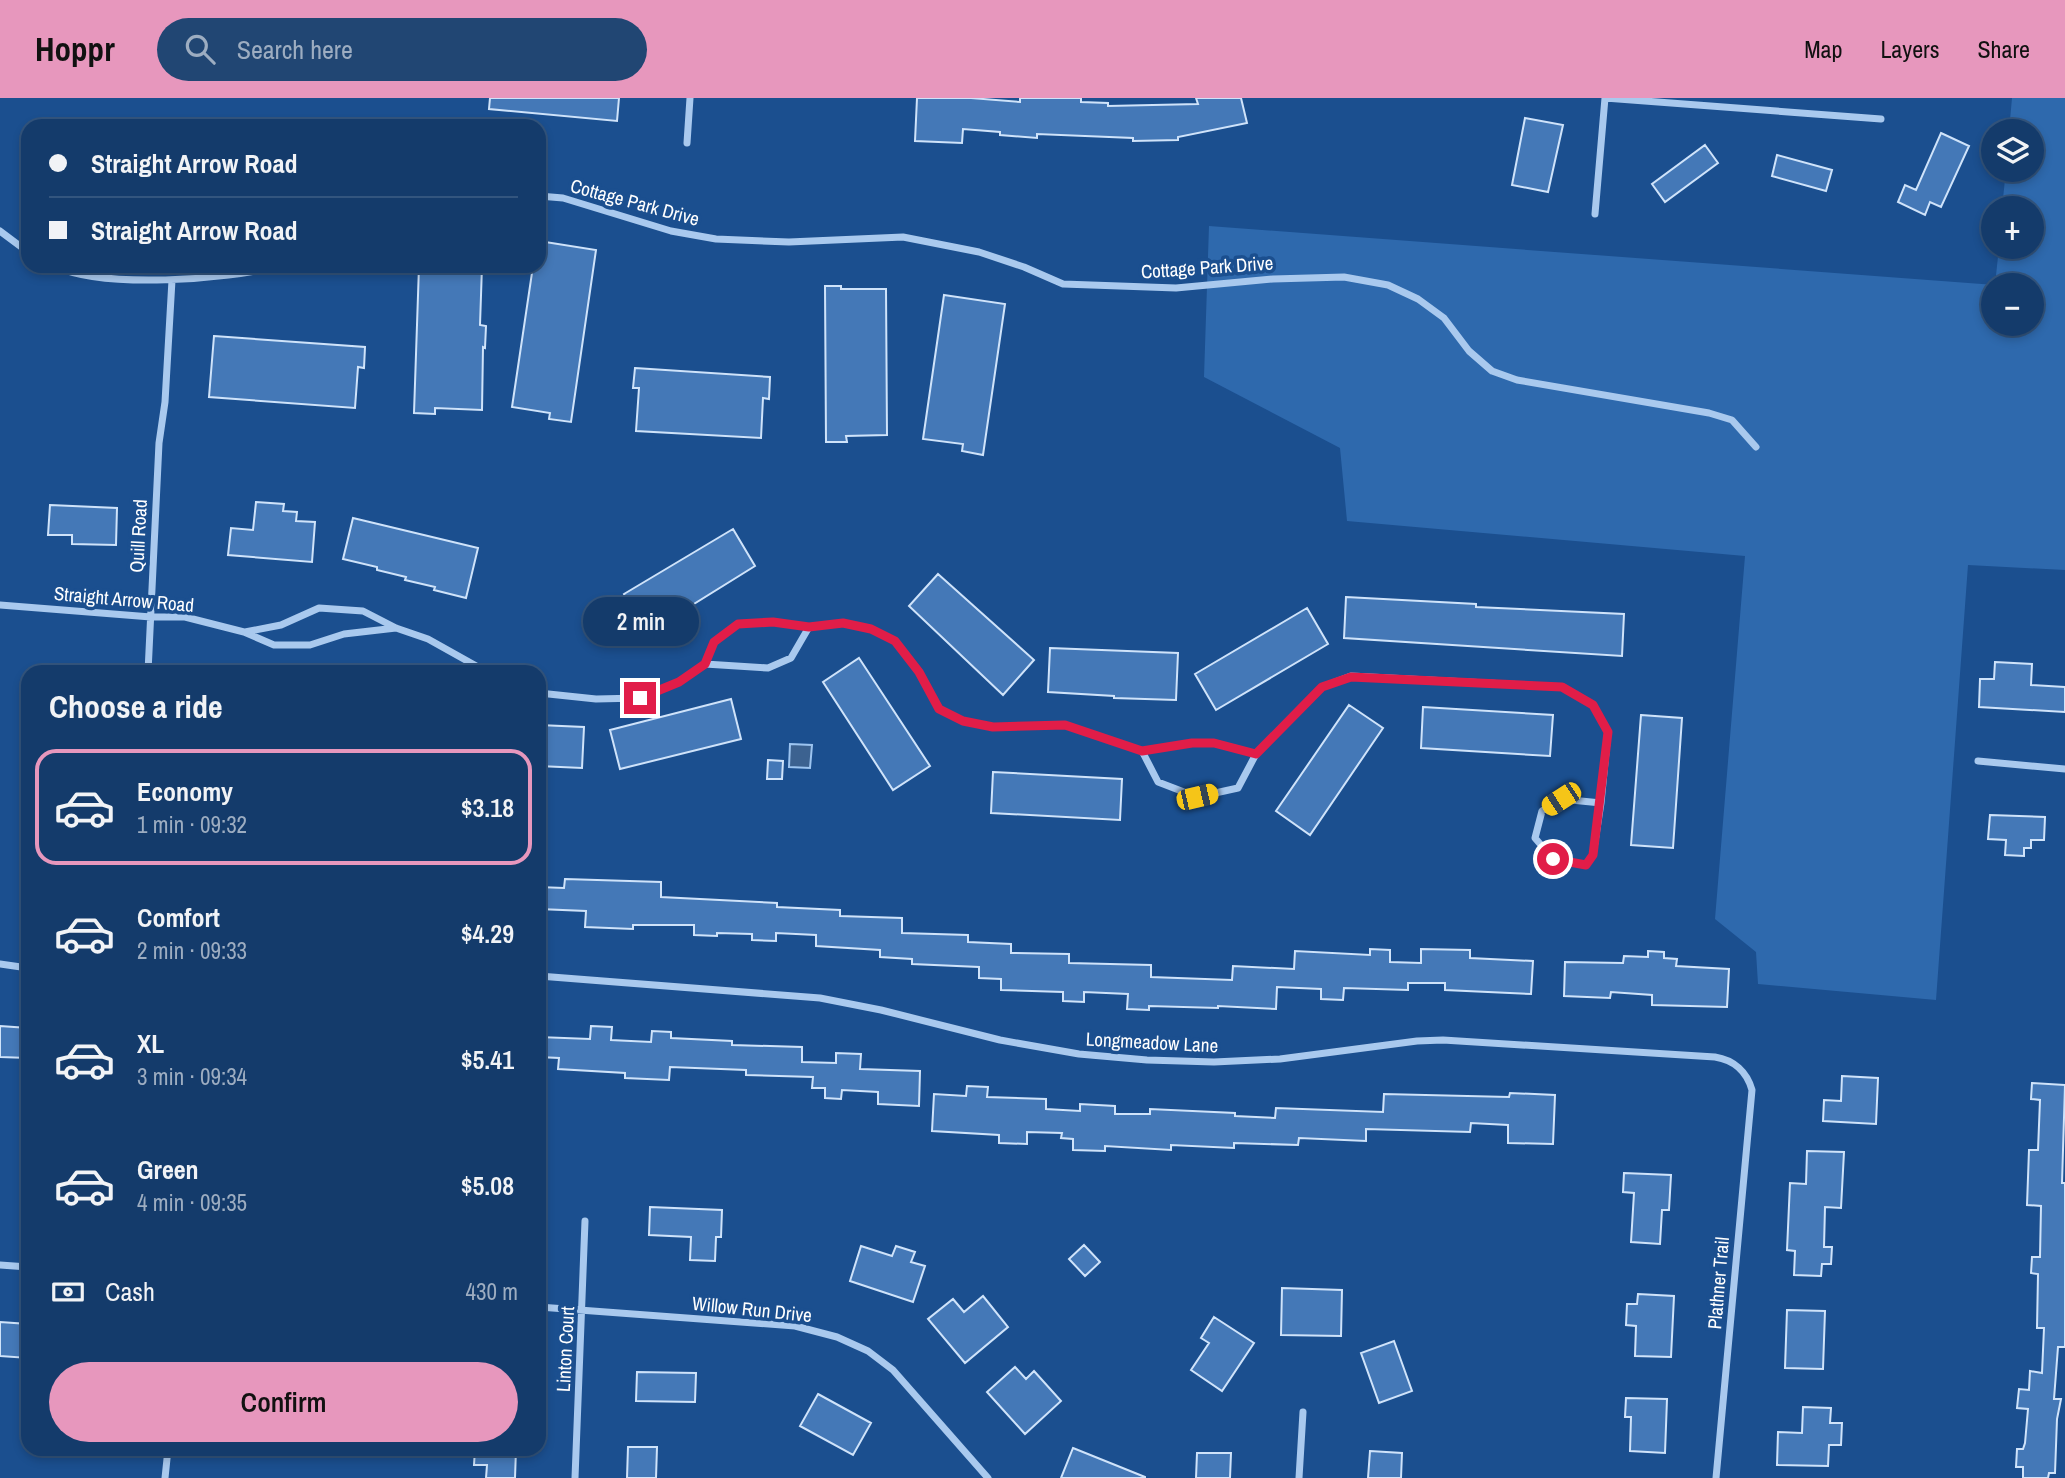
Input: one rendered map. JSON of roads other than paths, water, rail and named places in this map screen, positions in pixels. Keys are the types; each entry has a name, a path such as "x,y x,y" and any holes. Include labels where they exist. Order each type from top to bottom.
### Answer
{"street":[{"path":"687,143 690,98"},
{"path":"1595,214 1605,98 1881,119"},
{"name":"Cottage Park Drive","path":"546,197 563,198 671,231 716,239 789,242 848,237 914,238 979,252 1063,284 1176,288 1273,279 1344,277 1388,285 1418,299 1444,318 1469,351 1492,371 1517,380 1709,412 1732,420 1756,447"},
{"path":"0,231 21,247"},
{"path":"79,273 100,277 172,280 240,273"},
{"name":"Quill Road","path":"148,665 159,443 165,402 172,280"},
{"name":"Straight Arrow Road","path":"0,605 151,617 186,617 244,632 274,645 310,645 344,634 396,628"},
{"name":"Straight Arrow Road","path":"244,632 281,625 319,608 363,611 396,628 428,639 474,665"},
{"path":"546,694 596,699 640,698 679,682 705,664 714,642 738,624 773,622 809,627 843,623 871,629 895,641 919,672 939,709 963,721 993,727 1065,725 1142,751 1192,743 1214,743 1256,754"},
{"path":"705,664 768,668 791,658 809,627"},
{"path":"1142,751 1158,782 1197,797 1238,788 1256,754 1322,687 1351,677 1562,687 1593,705 1608,732 1601,803 1593,855 1586,865 1553,859 1535,838 1542,811 1561,799 1601,803"},
{"path":"1978,761 2065,769"},
{"path":"0,964 21,967"},
{"name":"Longmeadow Lane","path":"546,977 820,998 881,1010 1000,1040 1079,1054 1147,1060 1214,1062 1280,1059 1443,1040 1715,1057 1737,1066 1747,1077 1752,1090"},
{"name":"Plathner Trail","path":"1716,1478 1752,1090"},
{"name":"Linton Court","path":"575,1478 585,1221"},
{"path":"0,1265 21,1266"},
{"name":"Willow Run Drive","path":"546,1307 795,1326 837,1337 868,1351 893,1370 988,1478"},
{"path":"1298,1478 1303,1412"},
{"path":"165,1478 167,1456"}]}
